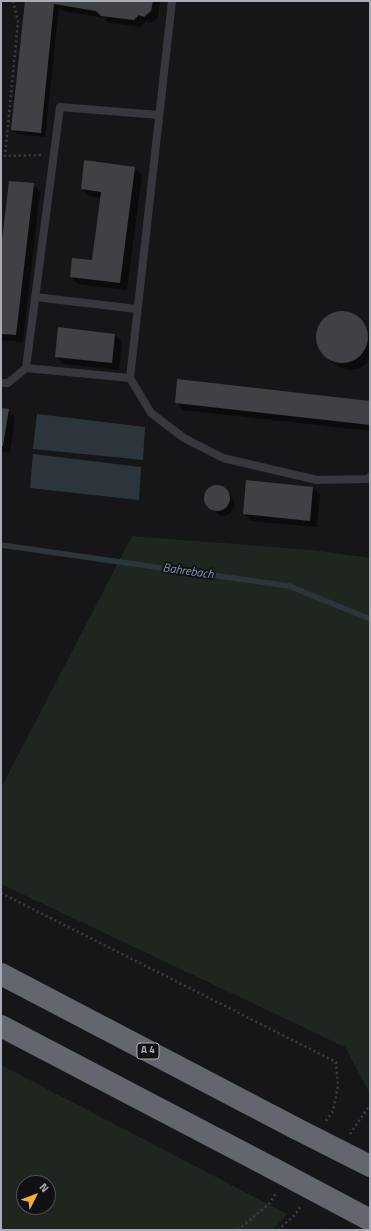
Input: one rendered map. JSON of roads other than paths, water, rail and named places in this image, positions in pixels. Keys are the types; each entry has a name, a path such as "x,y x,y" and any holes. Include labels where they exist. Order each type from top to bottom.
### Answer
{"highway":[{"name":"A 4","path":"1,974 370,1166"},
{"path":"1,1026 370,1220"}],"lane":[{"path":"172,1 130,378 151,413 184,438 222,458 318,480 369,479 370,477"},
{"path":"1,383 8,384 26,368 60,107 159,115"},
{"path":"35,297 137,309"},
{"path":"26,368 130,378"}],"waterway":[{"name":"Bahrebach","path":"1,545 289,586 370,619"}]}
